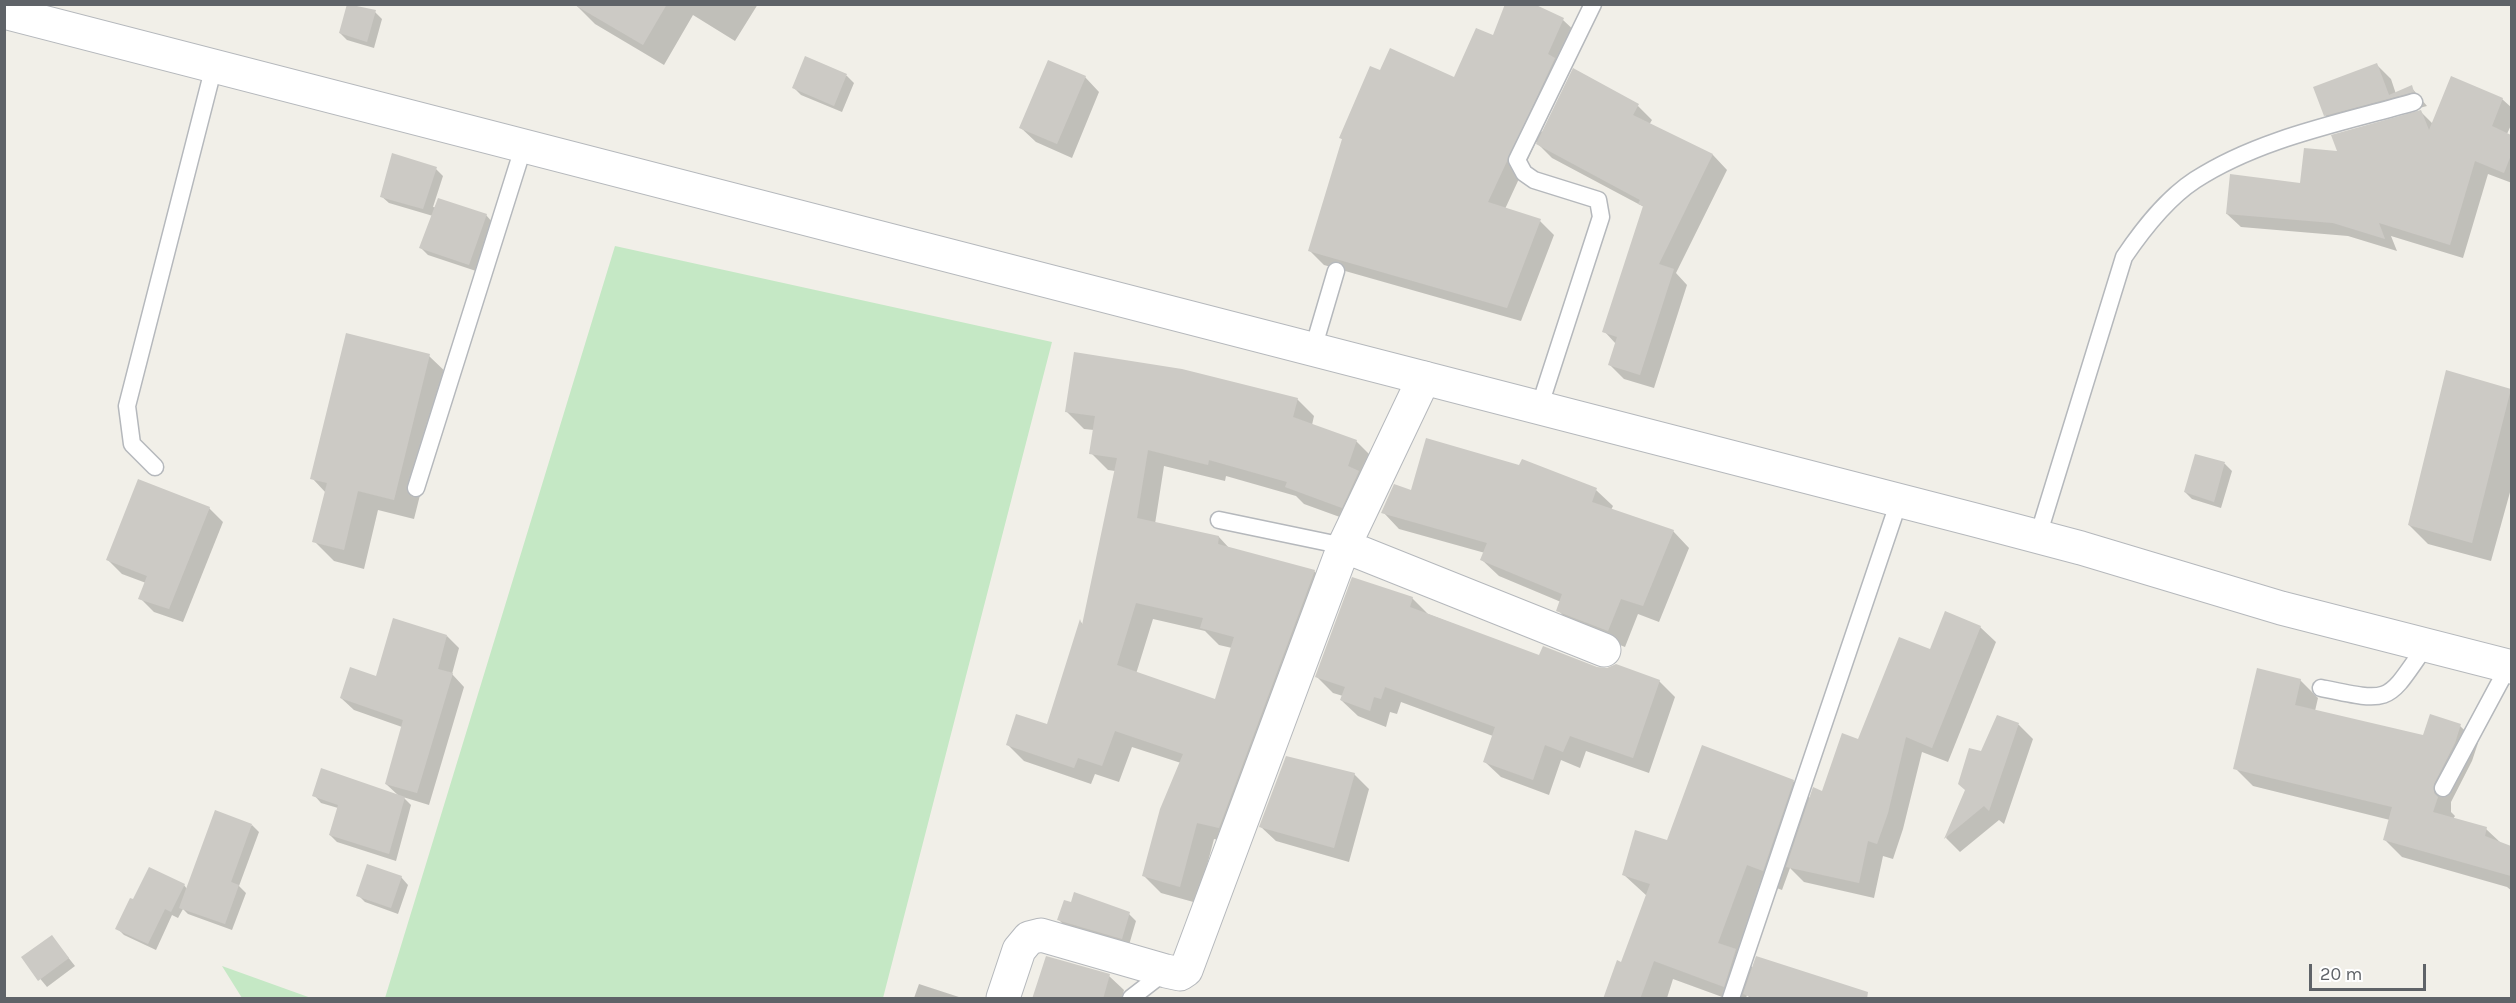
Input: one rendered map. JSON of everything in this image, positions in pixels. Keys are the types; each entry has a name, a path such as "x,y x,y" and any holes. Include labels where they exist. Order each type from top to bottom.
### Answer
{"street":[{"path":"4,12 2038,536 2281,608 2510,667"},
{"path":"1003,999 1019,951 1029,938 1041,935 1166,971 1180,974 1186,970 1344,546 1424,378"},
{"path":"1344,546 1604,650"}],"lane":[{"path":"1539,408 1601,217 1601,208 1598,201 1534,180 1524,173 1518,160 1593,4"},
{"path":"155,467 132,444 127,405 214,66"},
{"path":"2038,536 2124,257 2143,228 2195,180 2267,145 2414,102"},
{"path":"416,488 524,145"},
{"path":"1313,349 1336,271"},
{"path":"1731,999 1899,501"},
{"path":"1219,520 1344,546"},
{"path":"2321,688 2368,698 2385,696 2398,687 2427,644"},
{"path":"2443,788 2510,667"},
{"path":"1131,999 1166,971"}],"green space":[{"path":"615,246 1052,342 883,998 385,998"},
{"path":"222,966 311,998 242,998"}],"building":[{"path":"347,4 376,10 367,42 339,33"},
{"path":"573,4 667,4 643,45"},
{"path":"1505,4 1534,4 1564,18 1548,54 1555,58 1488,202 1541,219 1507,308 1308,251 1342,139 1339,138 1370,66 1380,70 1390,48 1454,77 1476,28 1493,35"},
{"path":"805,56 847,74 834,106 792,88"},
{"path":"1048,60 1086,76 1057,144 1019,128"},
{"path":"2377,63 2389,95 2412,85 2414,92 2324,116 2313,87"},
{"path":"1573,68 1639,104 1633,115 1713,154 1659,264 1674,269 1640,375 1608,365 1617,337 1602,332 1643,206 1638,204 1640,200 1536,144"},
{"path":"2451,76 2503,98 2492,126 2511,135 2511,155 2504,173 2475,161 2450,245 2379,223 2385,239 2333,223 2226,214 2230,174 2300,183 2304,148 2337,151 2331,135 2421,110 2429,130"},
{"path":"392,153 437,167 423,209 380,197"},
{"path":"438,198 487,214 469,265 419,248"},
{"path":"346,333 430,354 394,500 358,491 344,550 312,542 327,483 310,479"},
{"path":"1074,352 1182,369 1298,398 1293,417 1357,440 1348,466 1359,471 1342,508 1285,487 1287,482 1209,460 1208,465 1148,450 1137,518 1219,536 1218,544 1315,570 1219,828 1197,823 1180,887 1142,876 1160,809 1183,754 1115,731 1102,766 1078,758 1074,768 1006,745 1016,714 1047,724 1080,619 1082,625 1117,458 1089,454 1095,416 1065,412","holes":["1136,603 1203,618 1200,628 1234,637 1215,699 1117,665"]},
{"path":"2446,370 2511,389 2472,543 2408,525"},
{"path":"1426,438 1519,465 1522,459 1597,488 1592,502 1674,530 1643,606 1621,599 1608,631 1556,611 1562,594 1480,560 1487,543 1381,513 1394,484 1411,490"},
{"path":"2195,454 2225,462 2214,502 2184,492"},
{"path":"138,479 210,507 169,609 138,599 147,576 106,560"},
{"path":"1352,577 1413,597 1410,607 1539,655 1543,646 1597,667 1607,668 1616,664 1660,680 1633,758 1570,736 1563,752 1545,745 1533,780 1483,762 1495,727 1385,687 1381,699 1374,697 1370,711 1340,700 1345,687 1315,677"},
{"path":"1945,611 1981,626 1932,748 1906,737 1888,813 1877,844 1868,841 1859,883 1786,867 1813,787 1822,791 1842,733 1858,739 1899,637 1930,649"},
{"path":"393,618 447,635 438,669 453,673 417,793 385,784 403,720 340,698 350,667 376,676"},
{"path":"2257,668 2301,679 2295,705 2423,735 2430,714 2461,724 2455,743 2434,784 2434,793 2438,797 2433,812 2487,827 2485,836 2511,846 2511,876 2383,840 2392,807 2233,769"},
{"path":"1997,715 2019,723 1989,811 1984,806 1944,839 1965,790 1958,784 1969,748 1981,751"},
{"path":"1702,745 1794,780 1763,871 1747,865 1718,943 1736,949 1724,987 1654,961 1640,999 1603,999 1617,960 1621,962 1650,884 1622,875 1635,830 1667,840"},
{"path":"1286,756 1355,773 1334,848 1259,827"},
{"path":"321,768 405,797 389,854 329,835 338,805 312,796"},
{"path":"215,810 252,824 231,882 239,885 225,924 179,908"},
{"path":"367,864 402,876 391,908 356,896"},
{"path":"149,867 185,884 171,912 165,909 148,944 115,929"},
{"path":"1074,892 1130,912 1122,939 1057,920 1064,900 1071,902"},
{"path":"52,935 69,958 38,981 21,957"},
{"path":"1046,956 1110,974 1103,999 1032,999"},
{"path":"1756,956 1868,992 1867,999 1756,999 1743,994"}]}
